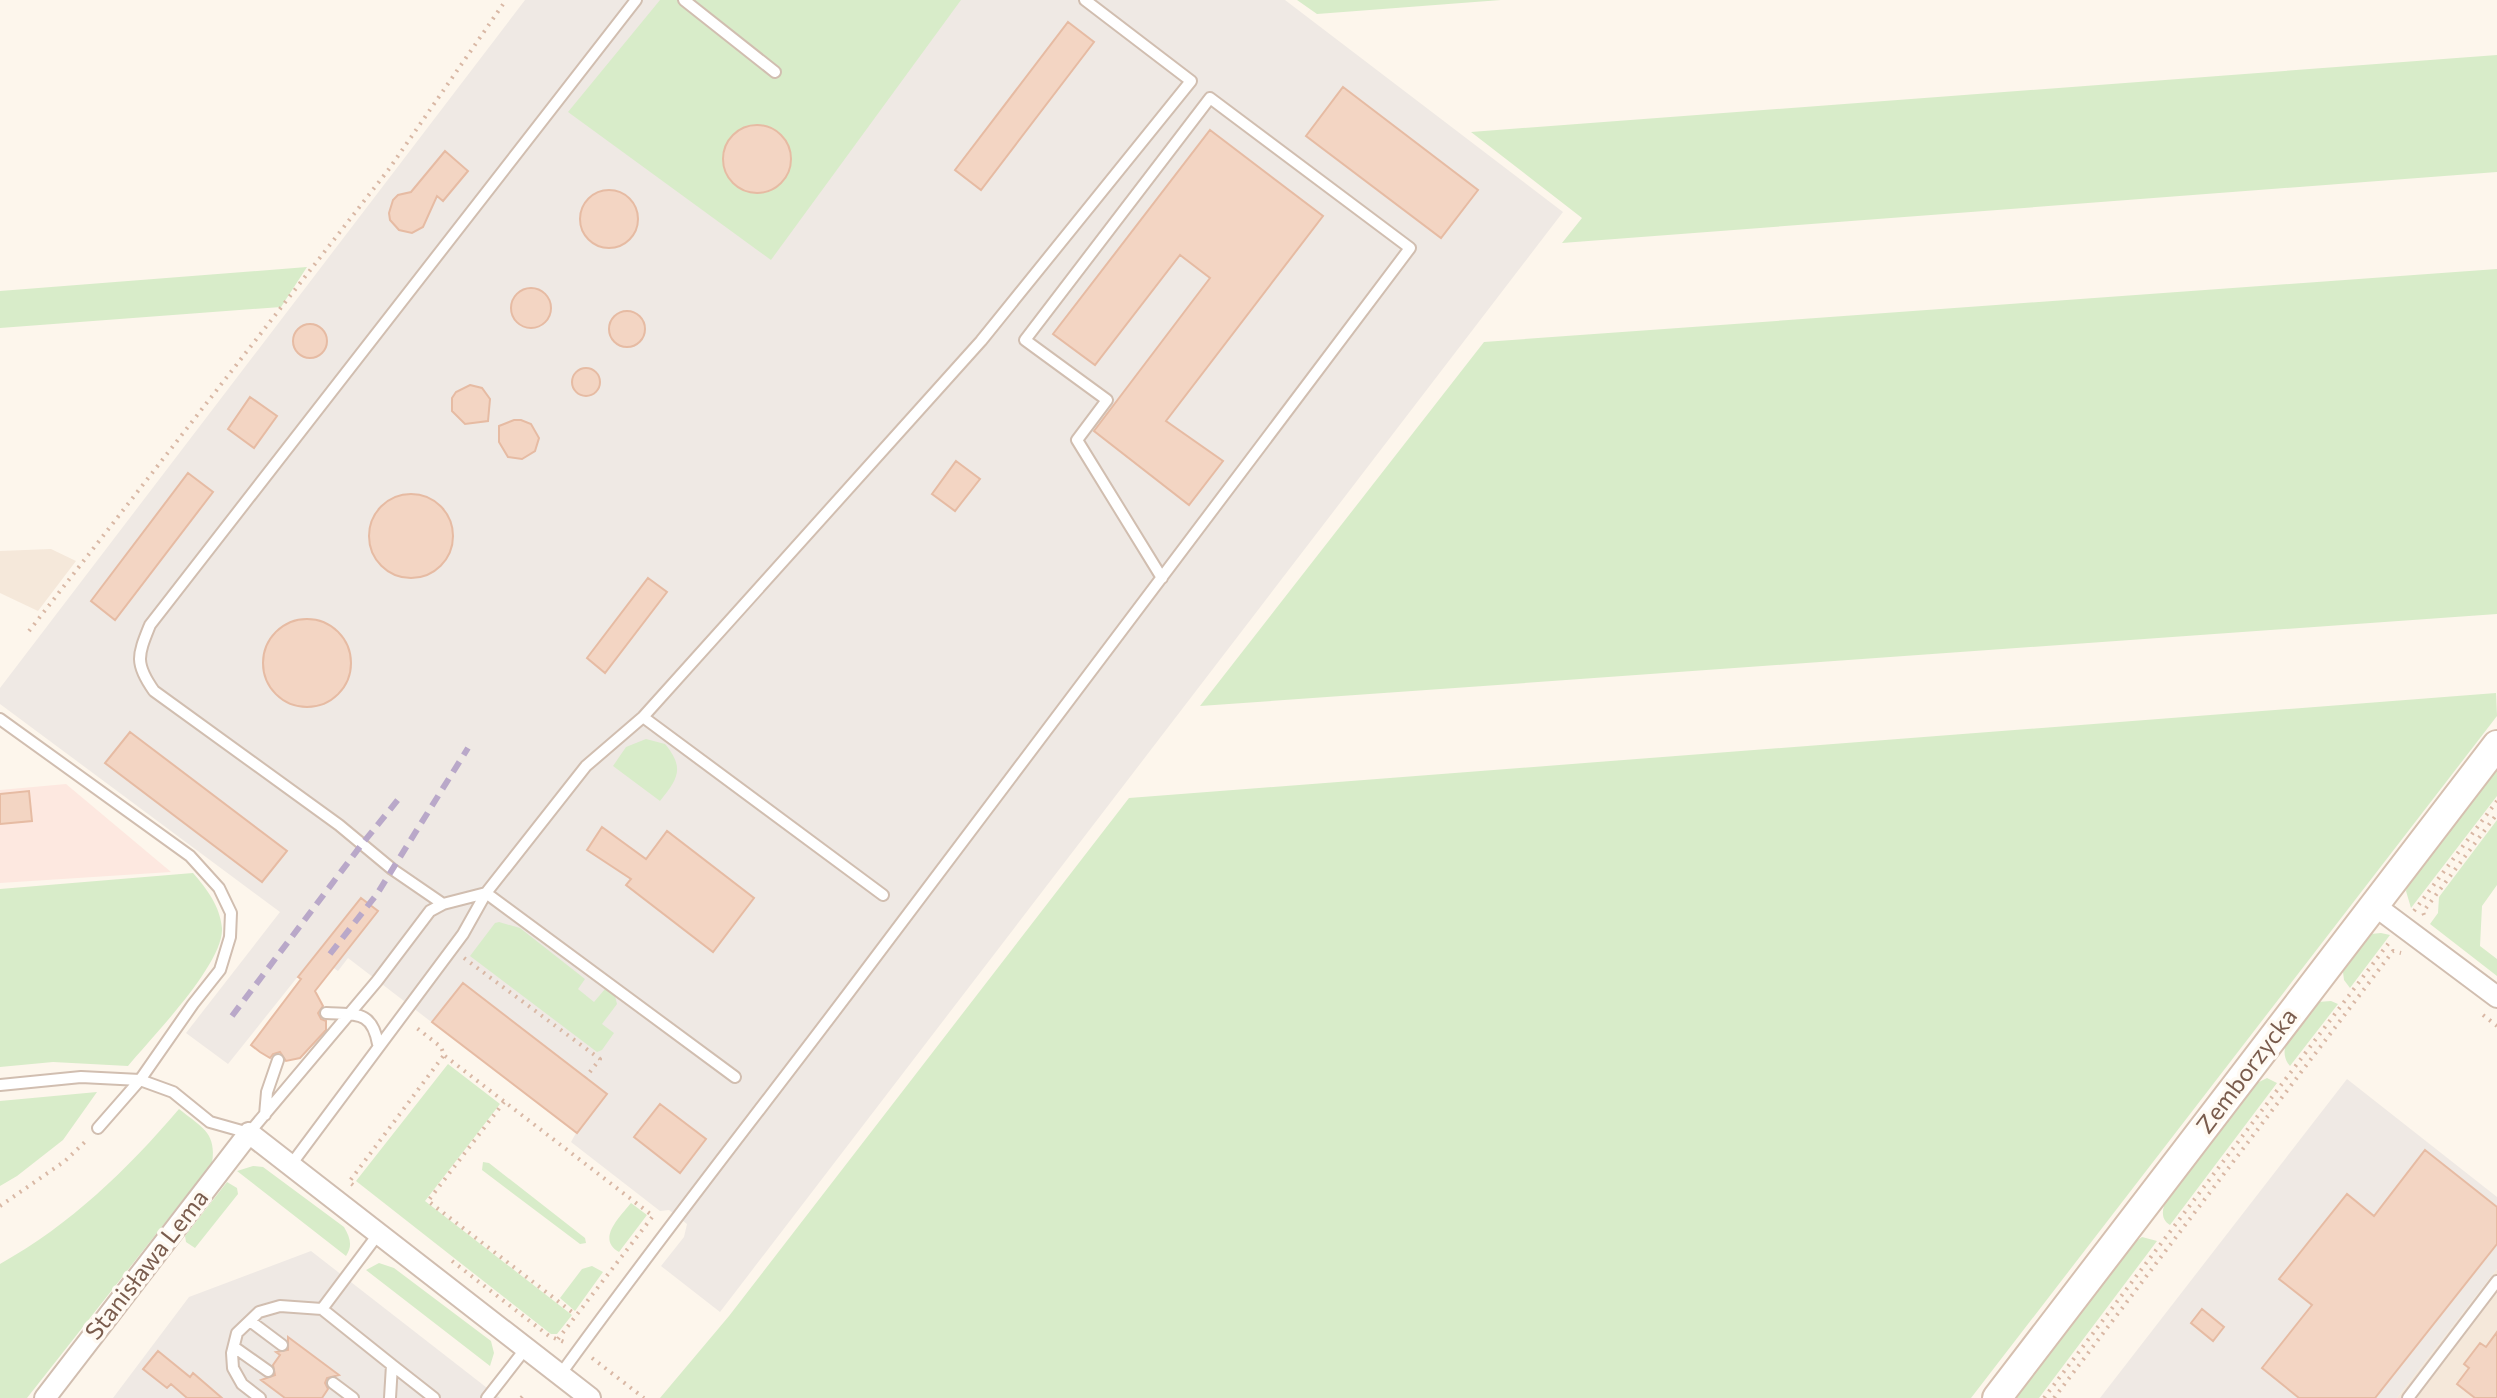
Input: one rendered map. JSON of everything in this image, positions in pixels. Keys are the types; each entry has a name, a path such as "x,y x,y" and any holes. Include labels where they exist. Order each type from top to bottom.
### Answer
{"street":[{"name":"Zemborzycka","path":"1997,1398 2497,745"},
{"path":"2374,905 2497,997"},
{"path":"249,1133 590,1398"},
{"name":"Stanisława Lema","path":"45,1398 249,1133"}],"lane":[{"path":"443,904 154,691 143,676 138,661 150,625 636,0"},
{"path":"684,0 775,72"},
{"path":"290,1166 463,934 486,893 586,766 643,717 981,341 1191,81 1085,0"},
{"path":"560,1375 579,1348 1162,578 1410,248 1210,98 1025,340 1107,400 1077,440 1162,578"},
{"path":"643,717 883,895"},
{"path":"0,719 190,856 219,888 231,913 230,937 220,970 140,1080 98,1128"},
{"path":"0,1085 81,1077 140,1080 173,1092 210,1122 249,1133 349,1015 430,911 443,904 486,893"},
{"path":"486,893 735,1077"},
{"path":"326,1013 366,1017 375,1026 378,1044"},
{"path":"265,1115 267,1092 278,1060"},
{"path":"322,1309 379,1233"},
{"path":"2408,1398 2497,1281"},
{"path":"260,1398 242,1384 233,1368 237,1333 259,1312 280,1306 322,1309 434,1398"},
{"path":"250,1321 282,1345"},
{"path":"234,1347 268,1371"},
{"path":"487,1398 526,1348"},
{"path":"390,1398 392,1365"},
{"path":"333,1383 353,1398"}],"path":[{"path":"29,631 389,169 506,0"},
{"path":"2044,1398 2408,930 2497,801"},
{"path":"2054,1398 2393,951 2401,953 2408,930 2424,921 2423,912 2497,814"},
{"path":"464,958 600,1059 586,1077"},
{"path":"420,1014 413,1025 441,1047 444,1055 653,1216 558,1339"},
{"path":"362,1192 349,1182 444,1055"},
{"path":"504,1102 428,1201 576,1315"},
{"path":"0,1206 65,1161 98,1128"},
{"path":"449,1259 549,1336 579,1348 644,1398"}],"shaded area":[{"path":"525,0 1285,0 1563,212 720,1312 661,1266 684,1237 687,1224 669,1210 660,1211 571,1142 576,1133 348,958 338,971 315,955 228,1064 186,1033 280,912 0,704 0,688"},
{"path":"51,549 76,561 38,611 0,593 0,551"},
{"path":"66,784 171,872 0,883 0,790"},
{"path":"2347,1079 2497,1197 2497,1269 2397,1398 2100,1398"},
{"path":"311,1251 500,1398 113,1398 189,1297"},
{"path":"2497,1269 2497,1398 2397,1398"}],"green space":[{"path":"660,0 961,0 771,260 568,112"},
{"path":"1297,0 1501,0 1317,14"},
{"path":"2497,55 2497,172 1562,243 1582,218 1471,132"},
{"path":"307,267 281,307 0,328 0,291"},
{"path":"2497,269 2497,614 1200,706 1484,342"},
{"path":"2496,693 2497,716 1971,1398 660,1398 729,1316 1129,798"},
{"path":"646,739 665,744 677,767 675,780 660,801 613,766 626,747"},
{"path":"2497,766 2497,796 2411,908 2406,891 2409,880"},
{"path":"2497,820 2497,885 2482,906 2480,946 2497,959 2497,976 2430,924 2438,913 2439,897"},
{"path":"193,873 219,912 222,928 219,943 199,980 128,1066 53,1062 0,1067 0,889"},
{"path":"499,922 520,928 585,979 578,989 594,1002 605,989 615,996 617,1004 602,1024 614,1033 602,1050 597,1052 470,956"},
{"path":"2371,934 2390,935 2350,988 2343,972"},
{"path":"2318,1002 2338,1004 2290,1066 2285,1050 2292,1032"},
{"path":"448,1064 500,1104 425,1201 572,1315 557,1334 551,1334 356,1181"},
{"path":"2267,1078 2277,1083 2170,1225 2163,1213 2167,1199 2255,1084"},
{"path":"97,1092 63,1140 0,1186 0,1101"},
{"path":"179,1109 210,1137 212,1163 27,1398 0,1398 0,1264 50,1232 96,1195 139,1154"},
{"path":"483,1162 489,1163 585,1238 586,1243 580,1244 482,1170"},
{"path":"253,1166 263,1167 344,1227 350,1242 346,1256 237,1171"},
{"path":"227,1182 237,1188 238,1194 195,1248 186,1242 185,1236"},
{"path":"631,1203 647,1215 619,1252 612,1247 610,1234"},
{"path":"2142,1237 2157,1241 2039,1398 2014,1398 2132,1244"},
{"path":"379,1263 394,1268 491,1341 494,1353 490,1366 366,1270"},
{"path":"592,1266 603,1272 575,1311 560,1298 582,1269"}],"building":[{"path":"1068,22 1094,42 981,190 955,170"},
{"path":"1343,87 1478,190 1441,238 1306,136"},
{"path":"750,125 764,125 776,130 786,140 791,159 786,178 776,188 764,193 750,193 738,188 728,178 723,166 723,152 728,140 738,130"},
{"path":"1210,130 1323,216 1166,421 1223,461 1189,505 1094,431 1210,278 1180,255 1095,365 1053,334"},
{"path":"445,151 468,171 443,201 437,196 423,227 412,233 399,230 390,220 393,200 398,195 411,192"},
{"path":"609,190 620,192 629,199 636,208 636,230 629,239 620,246 609,248 598,246 589,239 582,230 580,219 582,208 589,199 598,192"},
{"path":"531,288 545,294 551,308 545,322 531,328 517,322 511,308 517,294"},
{"path":"627,311 640,316 645,329 640,342 627,347 614,342 609,329 614,316"},
{"path":"310,324 322,329 327,341 322,353 310,358 298,353 293,341 298,329"},
{"path":"586,368 596,372 600,382 596,392 586,396 576,392 572,382 576,372"},
{"path":"470,385 482,388 490,399 488,421 465,424 452,411 452,398 456,392"},
{"path":"250,397 277,416 254,448 228,429"},
{"path":"514,420 531,424 539,438 535,451 522,459 508,457 499,442 499,426"},
{"path":"956,461 980,479 955,511 932,494"},
{"path":"188,473 213,492 115,620 91,601"},
{"path":"411,494 427,497 446,513 453,536 450,552 434,571 411,578 395,575 376,559 369,536 372,520 388,501"},
{"path":"648,578 667,592 605,673 587,658"},
{"path":"307,619 324,623 338,632 347,646 351,663 347,680 338,694 324,703 307,707 290,703 276,694 267,680 263,663 267,646 276,632 290,623"},
{"path":"130,732 287,851 262,882 105,763"},
{"path":"29,791 32,821 0,824 0,794"},
{"path":"602,827 646,859 667,831 754,898 713,952 626,885 631,879 587,850"},
{"path":"361,898 378,911 315,991 323,1006 318,1013 326,1021 326,1030 300,1058 286,1061 280,1052 270,1058 260,1052 251,1045 301,979 298,977"},
{"path":"463,983 607,1094 577,1133 432,1022"},
{"path":"660,1104 706,1139 680,1173 634,1137"},
{"path":"2425,1150 2497,1207 2497,1244 2375,1398 2299,1398 2262,1368 2312,1305 2279,1279 2347,1194 2374,1216"},
{"path":"2202,1309 2224,1327 2213,1341 2191,1323"},
{"path":"2497,1332 2497,1398 2475,1398 2457,1384 2469,1368 2464,1364 2480,1343 2486,1347"},
{"path":"288,1337 339,1375 327,1378 325,1383 328,1389 322,1398 285,1398 261,1380 275,1375 273,1365 280,1355 276,1352 288,1350"},
{"path":"158,1351 190,1377 193,1373 222,1398 187,1398 171,1384 167,1388 143,1369"}],"railway":[{"path":"330,954 377,894 468,748"},
{"path":"232,1016 401,796"}]}
